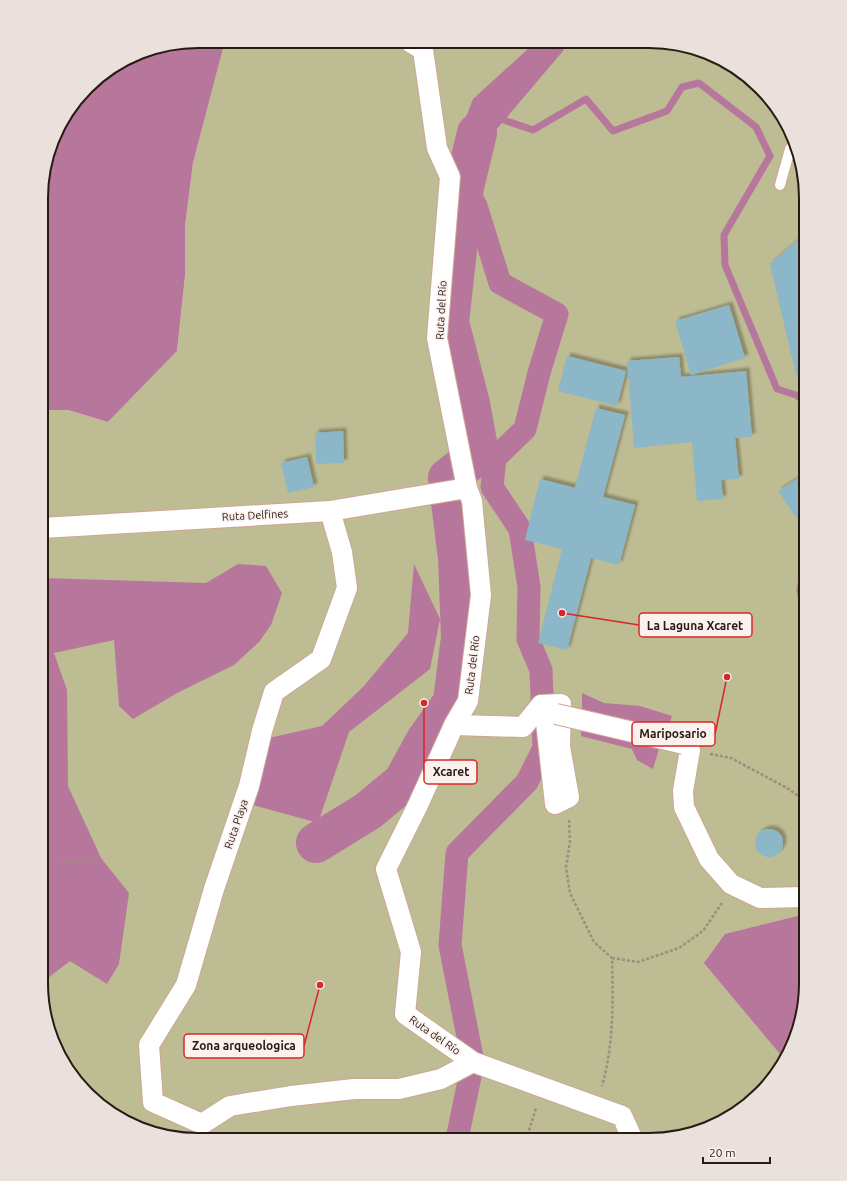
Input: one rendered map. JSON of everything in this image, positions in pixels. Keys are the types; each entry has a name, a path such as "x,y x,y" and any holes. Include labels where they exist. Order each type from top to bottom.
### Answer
{"street":[{"name":"Ruta del Río","path":"420,48 423,50 437,148 450,177 437,338 467,488 472,501 481,594 468,701 454,724 418,804 386,869 410,952 405,1014 473,1062 622,1116 630,1133"},
{"name":"Ruta Delfines","path":"48,528 330,511 467,488"},
{"name":"Ruta Playa","path":"330,511 342,552 348,588 321,659 274,692 262,731 249,786 214,889 186,985 149,1045 152,1102 204,1131 230,1106 291,1096 354,1089 399,1089 441,1079 473,1062"},
{"path":"454,724 523,727 541,704 562,704 560,747 569,798 555,804 546,722 556,714 684,744 690,750 683,791 684,807 709,859 731,884 760,898 799,897"}],"lane":[{"path":"780,185 790,148"}],"path":[{"path":"709,754 731,758 787,788 799,797"},
{"path":"569,798 570,842 566,867 570,893 594,942 612,958 638,962 679,948 703,931 722,903 731,884"},
{"path":"58,864 101,858"},
{"path":"595,1106 609,1062 614,1004 612,958"},
{"path":"528,1133 543,1087"}],"shaded area":[{"path":"223,48 668,49 688,53 706,59 732,73 748,85 762,99 784,132 794,159 799,188 799,993 794,1022 788,1040 774,1066 762,1082 748,1096 715,1118 688,1128 659,1133 188,1133 159,1128 141,1122 115,1108 99,1096 85,1082 63,1049 53,1022 48,993 48,410 68,410 108,422 177,351 185,276 185,226 193,163"},
{"path":"223,48 193,163 185,226 185,276 177,351 108,422 68,410 48,410 48,188 53,159 59,141 68,123 85,99 99,85 123,68 141,59 159,53 179,49"},
{"path":"564,48 563,51 485,143 485,184 464,187 459,158 465,120 473,99 528,49"},
{"path":"238,564 266,566 282,593 271,625 259,642 234,665 177,693 133,719 119,706 114,640 54,653 67,690 68,786 101,858 129,893 119,964 107,984 70,961 48,978 48,578 206,583"},
{"path":"414,564 440,619 430,669 349,732 318,823 246,803 264,739 322,726 364,686 408,633"},
{"path":"582,693 604,703 640,706 672,716 668,729 582,709"},
{"path":"581,726 661,742 653,769 637,760 632,749 581,736"},
{"path":"799,916 798,1002 794,1022 781,1055 704,963 725,934"}],"building":[{"path":"799,239 799,375 796,375 770,264"},
{"path":"729,305 745,358 691,375 675,321"},
{"path":"567,356 626,371 617,406 558,391"},
{"path":"679,357 681,377 746,371 752,437 735,438 739,479 721,480 723,499 697,501 692,442 634,448 627,361"},
{"path":"596,408 625,415 603,497 635,505 619,565 591,558 567,650 538,643 562,549 525,540 540,479 575,488"},
{"path":"343,431 344,463 316,464 315,433"},
{"path":"307,457 314,487 288,493 281,463"},
{"path":"799,478 799,522 778,491"},
{"path":"769,829 779,833 783,843 779,853 769,857 759,853 755,843 759,833"}],"waterway":[{"path":"495,117 533,130 586,99 613,131 667,111 682,87 699,83 756,127 770,156 724,235 725,265 777,389 799,397"},
{"path":"316,843 368,811 403,782 426,740 453,702 461,637 458,558 448,478 475,457 477,442 470,404 449,322 464,187 477,133"},
{"path":"458,1133 473,1062 450,945 457,853 527,782 544,748 541,670 528,639 529,587 520,529 492,487 495,458 525,429 539,373 557,314 500,283 476,206 464,187"}],"place":[{"name":"La Laguna Xcaret","path":"562,613"},
{"name":"Mariposario","path":"727,677"},
{"name":"Xcaret","path":"424,703"},
{"name":"Zona arqueologica","path":"320,985"}]}
